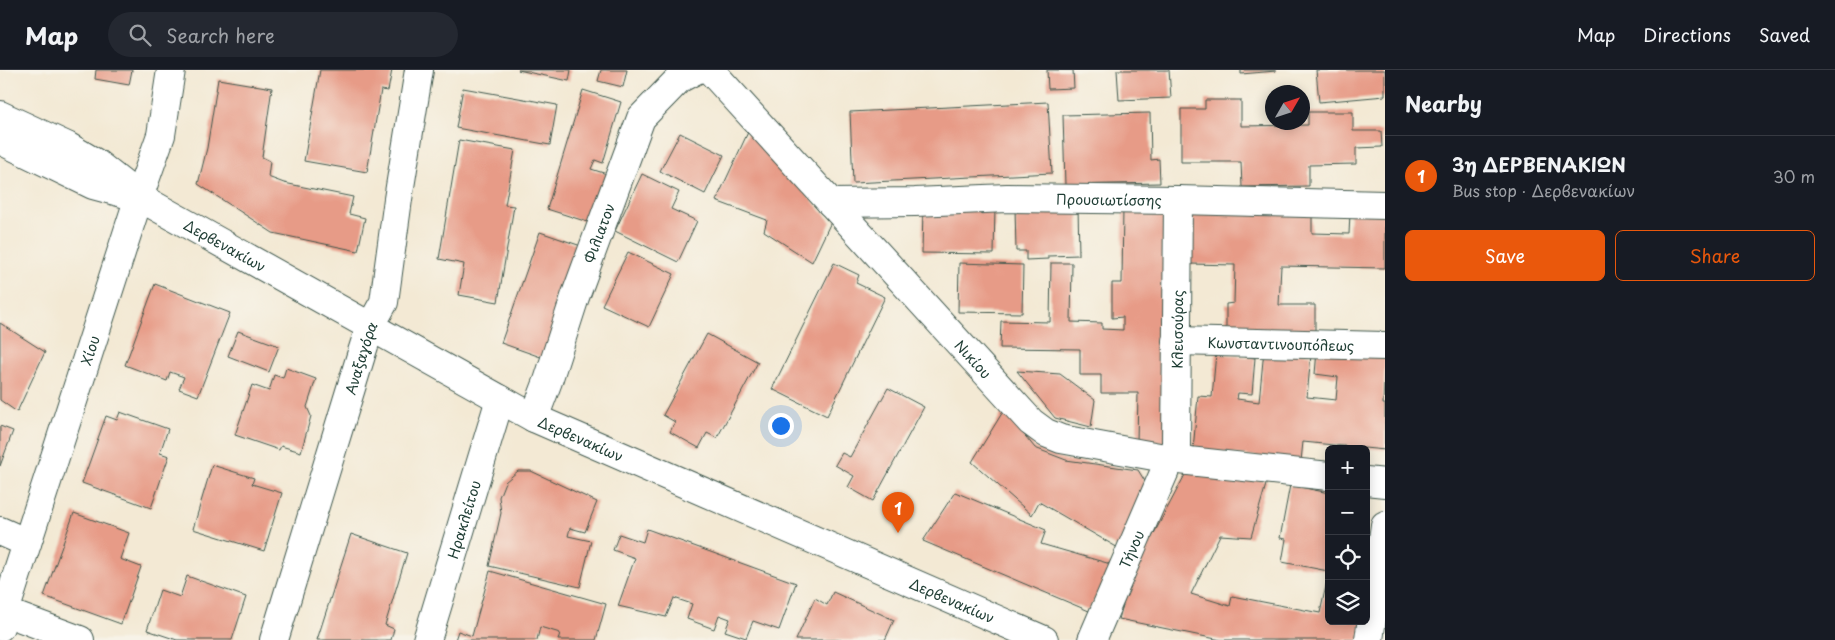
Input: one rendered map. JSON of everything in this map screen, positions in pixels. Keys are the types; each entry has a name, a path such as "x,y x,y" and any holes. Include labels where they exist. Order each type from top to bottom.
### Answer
{"street":[{"name":"Χίου","path":"2,620 139,197 161,135 171,70"},
{"name":"Αναξαγόρα","path":"274,640 370,327 384,302 398,199 419,70"},
{"name":"Φιλιατον","path":"534,418 548,381 574,297 640,118 679,79 696,70"},
{"name":"Νικίου","path":"710,70 1031,422 1046,433 1061,439 1170,459 1325,476"},
{"name":"Δερβενακίων","path":"0,115 67,146 96,162 139,197 534,418 1044,640"},
{"name":"Δερβενακίων","path":"0,140 93,185 139,197"},
{"name":"Προυσιωτίσσης","path":"831,203 1008,198 1385,205"},
{"name":"Κλεισούρας","path":"1170,459 1176,445 1178,200"},
{"name":"Κωνσταντινουπόλεως","path":"1176,341 1385,346"},
{"name":"Ηρακλείτου","path":"427,640 500,399"},
{"name":"Τήνου","path":"1092,640 1170,459"},
{"path":"1370,481 1385,483"},
{"path":"1368,640 1385,525"},
{"path":"0,531 27,543"},
{"path":"2,620 80,640"}],"building":[{"path":"96,70 132,70 129,85 95,79"},
{"path":"320,70 392,70 388,91 381,90 367,172 304,161"},
{"path":"518,70 571,70 569,81"},
{"path":"601,70 627,70 623,87 598,81"},
{"path":"1047,70 1073,70 1074,88 1048,89"},
{"path":"1117,70 1169,70 1171,98 1119,100"},
{"path":"1241,70 1276,70 1276,71 1241,74"},
{"path":"1316,70 1385,70 1385,96 1319,102"},
{"path":"218,79 272,88 262,157 270,161 268,177 284,183 353,197 349,214 365,218 358,251 273,233 198,184 207,148"},
{"path":"463,88 557,105 550,145 456,128"},
{"path":"583,90 621,102 603,163 595,160 591,169 610,175 594,224 547,209"},
{"path":"1205,100 1241,100 1241,126 1265,126 1265,130 1310,130 1310,112 1353,112 1353,131 1381,131 1382,147 1356,148 1356,164 1309,165 1309,186 1242,187 1241,162 1181,162 1181,109 1205,109"},
{"path":"1048,102 1052,173 853,183 850,112"},
{"path":"1150,113 1151,160 1159,159 1160,183 1065,185 1063,115"},
{"path":"749,130 831,222 812,262 764,231 767,220 716,201"},
{"path":"680,133 724,155 705,194 660,171"},
{"path":"459,140 515,150 505,205 514,206 498,302 459,295 464,264 439,259"},
{"path":"642,174 679,192 671,209 697,221 678,262 615,231"},
{"path":"1078,206 1079,255 1048,256 1048,259 1026,260 1026,251 1016,251 1015,207"},
{"path":"923,207 995,208 994,254 922,253"},
{"path":"1123,207 1172,207 1170,443 1137,442 1138,393 1101,393 1101,375 1080,375 1080,349 1000,348 1001,321 1050,322 1051,263 1072,263 1071,322 1102,323 1102,329 1123,330 1123,317 1112,318 1112,283 1122,283"},
{"path":"1191,209 1312,211 1312,233 1349,234 1350,213 1385,215 1385,268 1281,266 1279,305 1315,305 1315,335 1226,334 1226,304 1234,303 1235,265 1190,264"},
{"path":"540,232 587,248 549,360 501,343"},
{"path":"628,252 674,274 649,327 602,305"},
{"path":"834,263 859,275 856,283 885,297 827,416 772,389"},
{"path":"959,263 1023,265 1022,313 958,312"},
{"path":"155,284 230,313 198,396 179,389 184,377 170,372 167,381 125,365"},
{"path":"0,323 45,352 17,412 0,400"},
{"path":"238,331 279,346 269,372 228,356"},
{"path":"707,334 758,362 717,438 707,433 699,448 670,432 675,422 663,415"},
{"path":"1264,350 1311,354 1307,397 1336,400 1338,377 1315,374 1317,351 1385,358 1383,404 1385,404 1385,450 1370,449 1370,445 1334,445 1303,442 1301,461 1193,450 1198,396 1212,397 1216,353 1255,358 1252,394 1238,393 1237,399 1259,402"},
{"path":"286,368 316,379 307,407 311,416 301,452 281,446 279,450 235,435 252,385 269,391 274,375 283,378"},
{"path":"1017,371 1060,374 1095,400 1091,427 1055,418"},
{"path":"888,388 924,407 873,501 848,487 854,476 835,465 842,453 850,457"},
{"path":"1004,410 1035,448 1066,460 1138,470 1151,491 1120,549 1039,502 1032,515 972,462"},
{"path":"120,412 168,429 160,453 169,456 151,508 82,483 106,416 117,420"},
{"path":"0,426 13,431 0,466"},
{"path":"212,465 254,478 252,484 282,493 264,551 193,529"},
{"path":"518,471 531,471 597,502 585,532 570,528 568,536 591,541 580,587 489,566 501,513 499,497 505,482"},
{"path":"1187,471 1267,481 1251,537 1220,535 1191,594 1230,606 1232,596 1320,613 1325,590 1325,625 1364,625 1361,640 1221,640 1119,619 1131,577"},
{"path":"1290,485 1325,492 1325,570 1282,562 1286,539 1280,538"},
{"path":"955,492 1046,530 1041,544 1114,565 1089,611 923,541"},
{"path":"74,513 129,533 120,559 141,567 121,624 44,596"},
{"path":"647,529 796,583 779,630 753,621 746,638 725,631 730,619 719,615 714,629 687,619 692,604 674,598 666,617 618,606 635,558 613,550 619,534 643,542"},
{"path":"351,534 407,553 385,625 394,629 391,640 317,640"},
{"path":"490,571 606,604 596,640 558,640 560,633 540,627 537,640 455,640 458,631 472,636"},
{"path":"187,576 246,597 232,640 177,640 147,630 160,590 180,597"},
{"path":"833,592 894,620 885,640 796,640 815,598 827,605"}],"place":[{"name":"3η ΔΕΡΒΕΝΑΚΙΩΝ","path":"898,533"}]}
